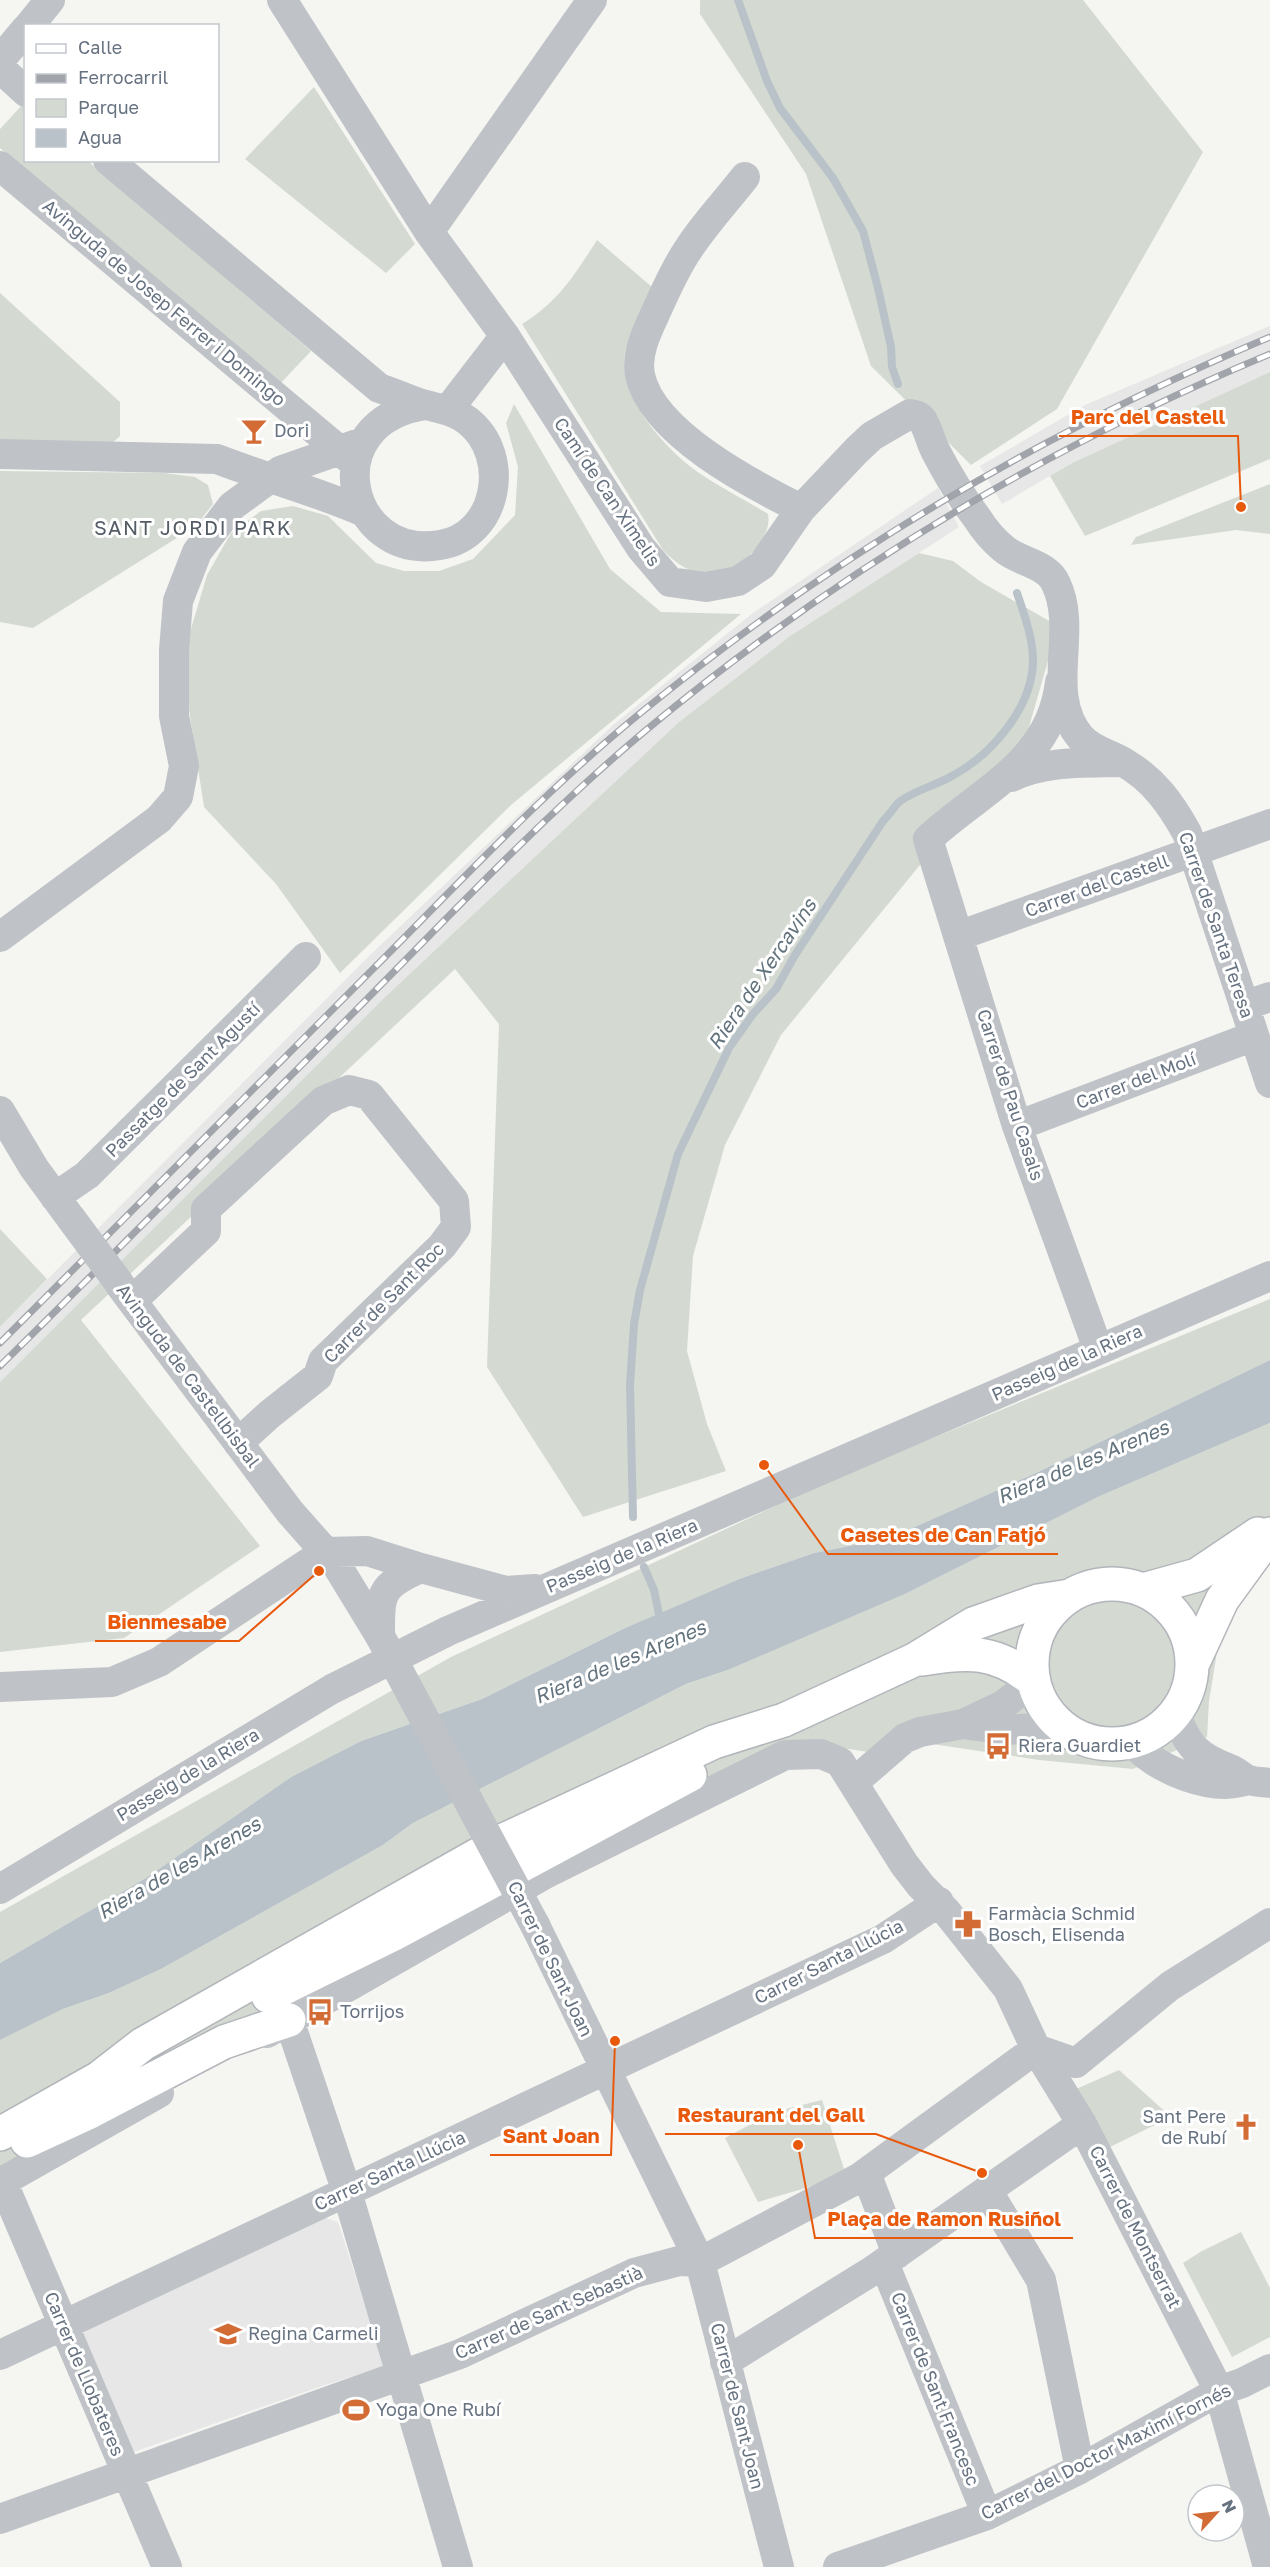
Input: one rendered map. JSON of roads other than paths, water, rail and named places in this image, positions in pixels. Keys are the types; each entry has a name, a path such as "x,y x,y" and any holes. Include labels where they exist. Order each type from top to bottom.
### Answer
{"main road":[{"path":"1143,1590 1197,1575 1270,1526"},
{"path":"1192,1665 1222,1600 1270,1534"},
{"path":"1108,1584 1143,1590 1165,1604 1179,1619 1189,1642 1192,1665 1190,1682 1175,1714 1156,1732 1132,1742 1098,1743 1074,1735 1062,1726 1044,1705 1034,1682 1033,1654 1040,1630 1052,1611 1080,1590 1108,1584"},
{"path":"0,2134 99,2078 149,2057 394,1934 724,1758 784,1720 914,1660 973,1624 1038,1601 1070,1596"},
{"path":"914,1660 959,1653 974,1654 990,1657 1016,1668 1034,1682"},
{"path":"1,2172 90,2112 224,2042 289,2020"}],"street":[{"path":"31,24 50,0"},
{"name":"Camí de Can Ximelis","path":"282,0 429,232 505,336 641,548 670,582 706,587 738,581 762,565 801,509 872,436 910,414 918,415 924,421 935,452 948,472"},
{"path":"429,232 592,0"},
{"path":"0,60 24,31"},
{"path":"0,68 24,90"},
{"path":"110,162 379,388 468,420 484,437 493,458 495,480 491,502 479,522 463,536 452,541 442,545 419,547 397,542 378,530 364,512 357,497 352,452"},
{"name":"Avinguda de Josep Ferrer i Domingo","path":"0,166 352,452"},
{"path":"745,177 682,259 644,337 639,359 639,373 643,387 666,419 707,456 759,488 801,509"},
{"path":"0,937 159,819 178,797 184,766 174,716 174,650 178,601 197,552 232,506 280,471 352,452 374,426 389,415 407,408 437,407 505,336"},
{"path":"0,454 217,459 324,494 364,512"},
{"path":"217,459 229,470 234,480 232,506"},
{"name":"Carrer de Santa Teresa","path":"948,472 978,520 1004,550 1040,568 1056,581 1065,612 1061,674 1070,721 1082,738 1094,748 1124,762 1152,782 1173,807 1187,834 1192,852 1257,1001 1254,1036 1270,1083"},
{"path":"1000,782 1032,753 1045,731 1058,701 1061,674"},
{"path":"1000,782 1026,770 1058,763 1124,762"},
{"name":"Carrer de Pau Casals","path":"1000,782 961,810 928,839 1017,1126 1098,1349"},
{"name":"Carrer del Castell","path":"958,936 1270,824"},
{"name":"Passatge de Sant Agustí","path":"62,1207 87,1176 306,957"},
{"name":"Carrer del Molí","path":"1017,1126 1254,1036"},
{"name":"Carrer de Sant Roc","path":"126,1292 206,1232 206,1209 323,1101 348,1090 369,1095 454,1201 456,1227 442,1246 323,1362 318,1376 238,1443"},
{"name":"Avinguda de Castellbisbal","path":"0,1111 34,1168 62,1207 290,1512 336,1564 380,1636"},
{"name":"Passeig de la Riera","path":"0,1889 332,1689 448,1631 1270,1276"},
{"path":"0,1687 112,1682 159,1662 325,1552 367,1551 506,1591 548,1589"},
{"path":"380,1636 380,1600 396,1579 421,1568"},
{"name":"Carrer de Sant Joan","path":"380,1636 535,1925 700,2262 779,2567"},
{"path":"458,2567 347,2192 289,2020 548,1873 786,1755 821,1754 840,1762 854,1782 905,1738 920,1732 963,1724 1003,1705 1034,1682"},
{"path":"1175,1714 1186,1738 1198,1753 1215,1765 1232,1769 1259,1781"},
{"path":"963,1724 1006,1730 1062,1726"},
{"path":"1132,1742 1143,1754 1183,1775 1232,1785 1259,1781"},
{"name":"Carrer de Montserrat","path":"854,1782 904,1864 921,1886 939,1902 1008,1989 1036,2049 1082,2124 1219,2391 1268,2567"},
{"name":"Carrer Santa Llúcia","path":"0,2355 883,1939 939,1902"},
{"path":"1036,2049 1076,2063 1170,1986 1270,1923"},
{"name":"Carrer de Sant Sebastià","path":"0,2519 460,2354 634,2273 680,2261 700,2262 866,2173 1036,2049"},
{"path":"725,2362 890,2259 1082,2124"},
{"name":"Carrer de Llobateres","path":"1,2172 167,2567"},
{"name":"Carrer de Sant Francesc","path":"866,2173 890,2259 987,2515"},
{"path":"987,2190 1041,2280 1080,2469"},
{"name":"Carrer del Doctor Maximí Fornés","path":"838,2567 987,2515 1080,2469 1219,2391 1270,2369"}],"water":[{"name":"Riera de les Arenes","path":"1270,1360 1270,1423 1100,1496 905,1594 728,1670 686,1684 413,1823 383,1845 161,1969 109,1993 63,2009 0,2040 0,1963 146,1878 291,1777 361,1741 482,1699 625,1628 739,1579 814,1553 890,1538 1038,1472"}],"waterway":[{"path":"738,0 767,81 780,108 833,178 863,231 891,347 892,367 898,384"},
{"name":"Riera de Xercavins","path":"633,1517 630,1385 634,1324 640,1290 678,1154 729,1048 753,1014 776,989 795,955 883,821 903,799 952,776 981,756 995,743 1018,712 1031,678 1033,652 1017,593"},
{"name":"Riera de Xercavins","path":"644,1567 654,1590 661,1624"}],"railway":[{"path":"0,1343 504,837 604,744 711,657 786,602 862,551 1020,457 1184,375 1270,337"},
{"path":"0,1366 537,828 645,731 791,619 944,519 1104,430 1270,354"}],"place":[{"name":"Dori","path":"254,431"},
{"name":"Parc del Castell","path":"1241,507"},
{"name":"Casetes de Can Fatjó","path":"764,1465"},
{"name":"Bienmesabe","path":"319,1571"},
{"name":"Riera Guardiet","path":"998,1746"},
{"name":"Farmàcia Schmid Bosch, Elisenda","path":"968,1924"},
{"name":"Torrijos","path":"320,2012"},
{"name":"Sant Joan","path":"615,2041"},
{"name":"Sant Pere de Rubí","path":"1246,2127"},
{"name":"Plaça de Ramon Rusiñol","path":"798,2145"},
{"name":"Restaurant del Gall","path":"982,2173"},
{"name":"Regina Carmeli","path":"228,2334"},
{"name":"Yoga One Rubí","path":"356,2410"}],"district":[{"name":"SANT JORDI PARK","path":"193,528"}]}
